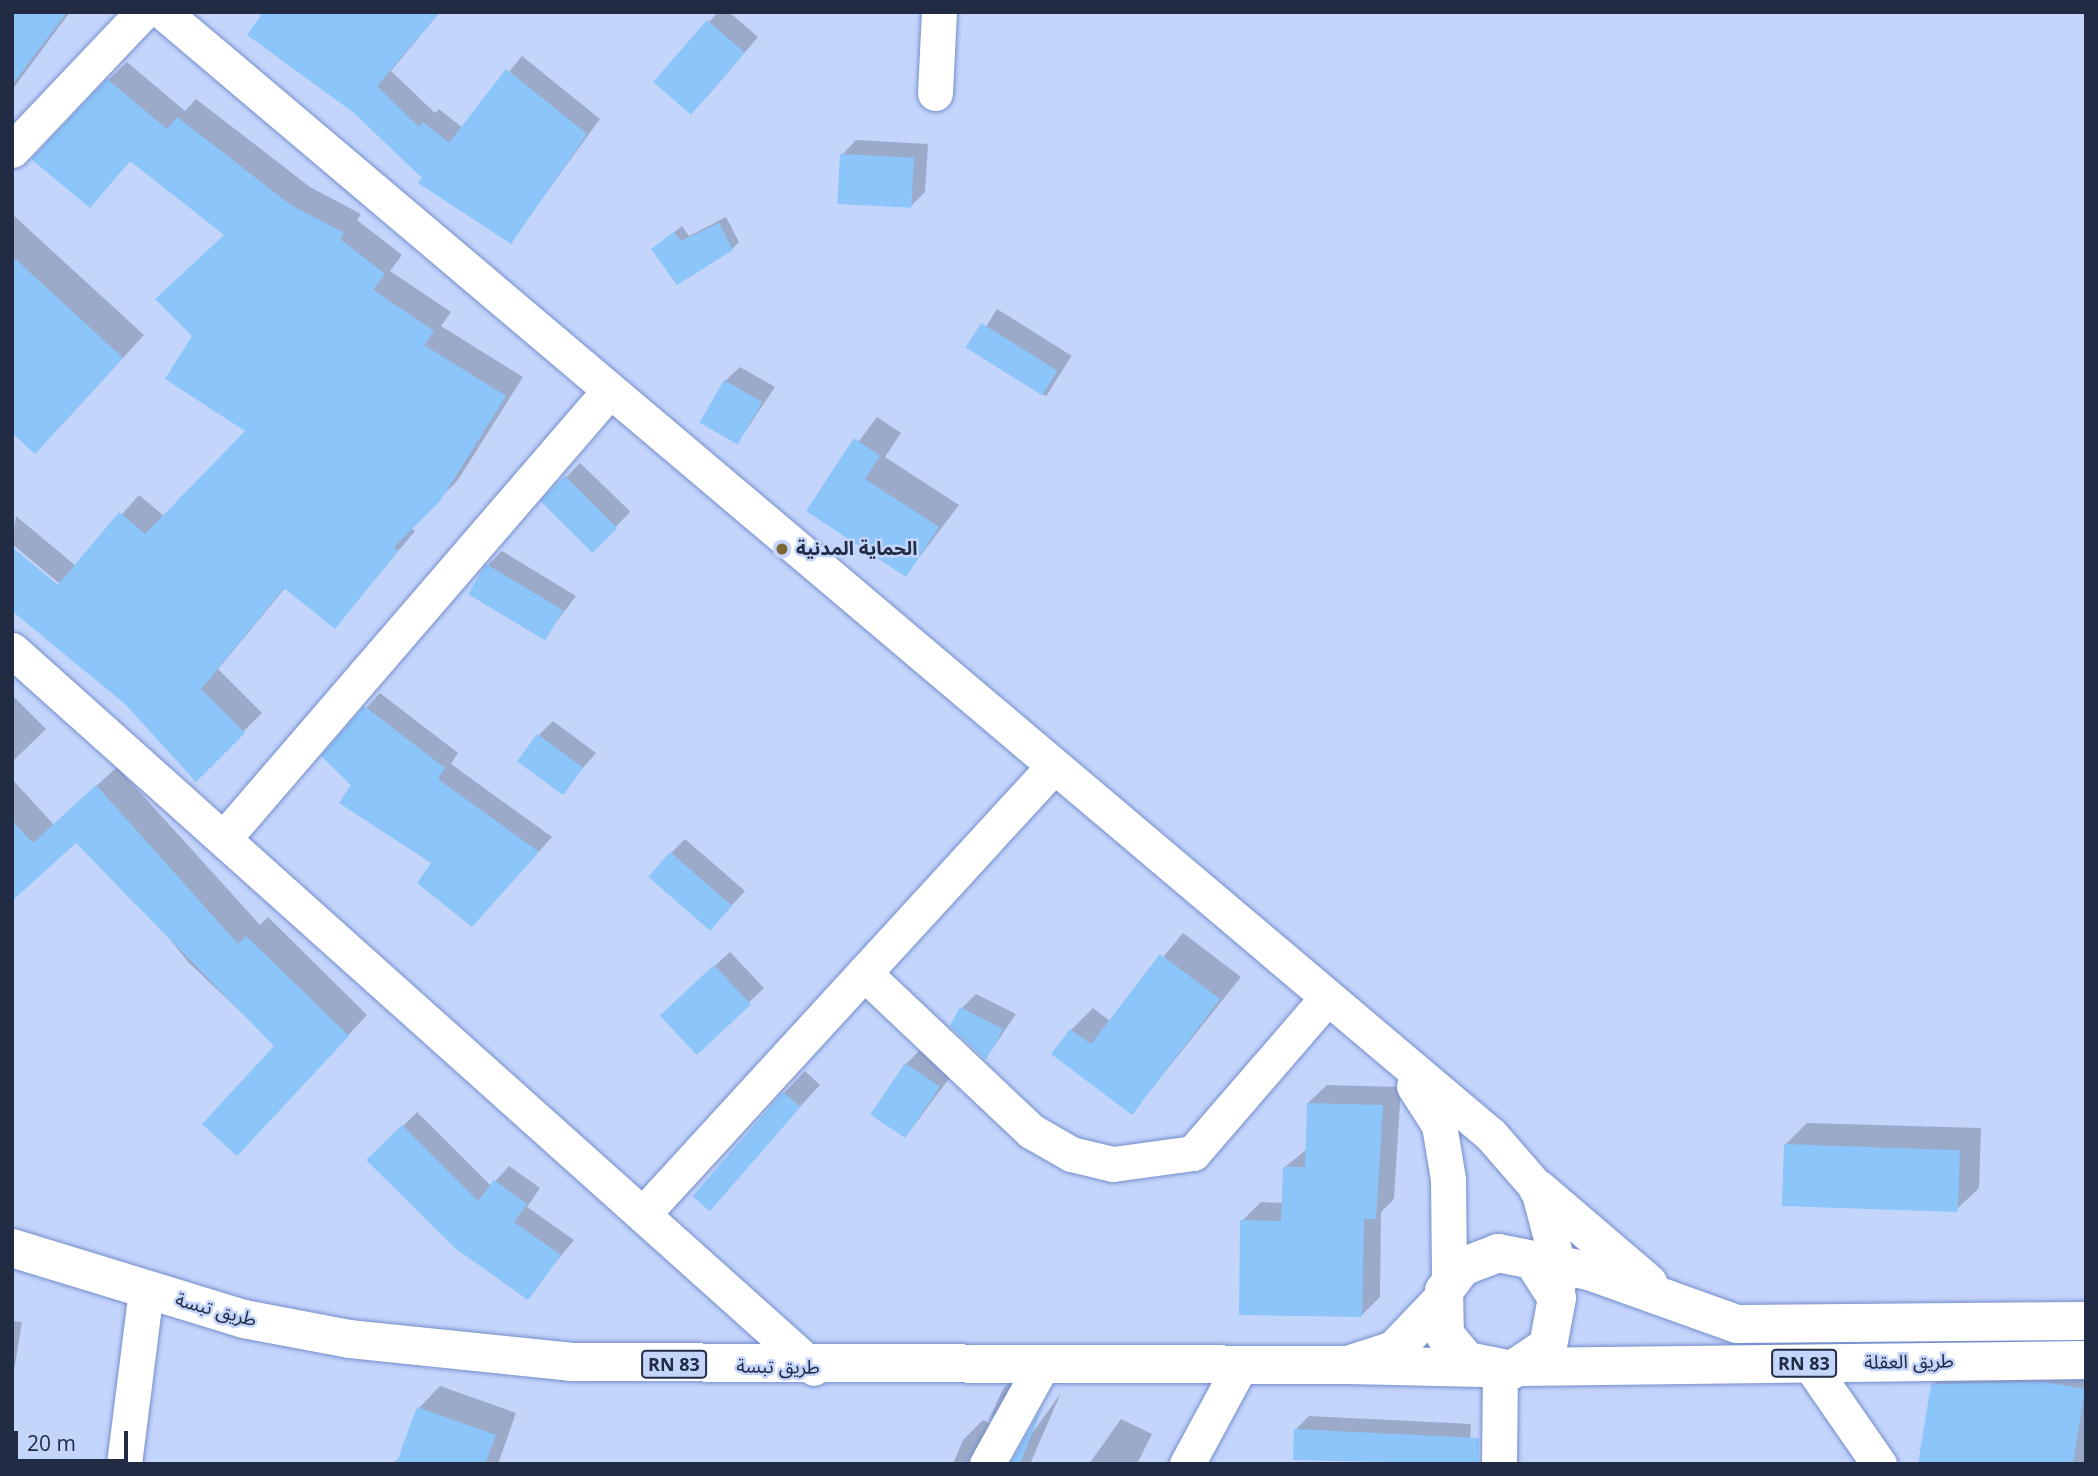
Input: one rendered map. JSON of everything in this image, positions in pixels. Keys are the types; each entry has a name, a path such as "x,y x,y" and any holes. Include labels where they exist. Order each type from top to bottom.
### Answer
{"main road":[{"path":"1538,1189 1668,1301"},
{"name":"طريق تبسة","path":"12,1248 146,1291 350,1339 571,1362 814,1368 1348,1366"},
{"path":"1498,1253 1550,1276 1548,1346 1502,1369 1449,1343 1445,1291 1479,1257 1498,1253"},
{"name":"طريق العقلة","path":"1550,1276 1668,1301 1737,1324 2086,1321"},
{"name":"RN 83","path":"1348,1366 1394,1350 1445,1291"},
{"name":"طريق العقلة","path":"1502,1369 2086,1360"},
{"name":"RN 83","path":"1348,1366 1502,1369"}],"street":[{"path":"12,150 143,12"},
{"path":"163,12 1401,1065 1491,1135 1538,1189 1550,1276"},
{"path":"935,93 939,12"},
{"path":"223,838 609,391"},
{"path":"12,650 814,1368"},
{"path":"643,1214 1052,768"},
{"path":"864,973 1031,1130 1070,1154 1113,1164 1193,1153 1325,1000"},
{"path":"1401,1065 1439,1125 1448,1179 1445,1291"},
{"path":"125,1462 146,1291"},
{"path":"1809,1363 1879,1464"},
{"path":"1187,1464 1240,1366"},
{"path":"987,1464 1041,1367"},
{"path":"1499,1464 1502,1369"}],"building":[{"path":"12,12 67,12 12,85"},
{"path":"263,12 440,12 377,86 419,127 423,122 449,143 506,69 587,134 511,244 418,183 422,178 354,113 247,35"},
{"path":"707,20 745,53 691,115 653,82"},
{"path":"107,79 167,129 177,117 291,205 344,233 340,239 385,274 373,290 434,331 424,345 506,396 440,501 394,547 398,551 335,629 284,588 201,689 245,733 196,782 125,704 12,611 12,547 58,585 119,512 145,534 245,431 165,379 192,336 155,299 224,235 130,161 90,208 31,159"},
{"path":"840,154 914,158 911,208 837,204"},
{"path":"719,223 733,250 677,285 651,249 674,232 681,241"},
{"path":"12,256 123,358 35,454 12,433"},
{"path":"981,323 1057,371 1042,395 966,348"},
{"path":"724,380 762,402 738,444 700,422"},
{"path":"854,438 880,456 865,479 939,527 906,577 806,511"},
{"path":"565,476 617,528 593,553 540,501"},
{"path":"486,564 563,610 545,640 468,594"},
{"path":"364,706 445,768 438,779 539,852 472,927 417,883 431,863 339,803 351,785 321,756"},
{"path":"537,734 583,768 563,795 517,762"},
{"path":"96,785 238,944 246,936 349,1036 237,1156 202,1124 274,1046 76,843 12,901 12,821 33,843"},
{"path":"670,852 732,906 710,931 648,877"},
{"path":"1160,954 1220,999 1132,1115 1051,1054 1070,1029 1091,1044"},
{"path":"714,965 751,1004 697,1055 660,1015"},
{"path":"960,1007 1003,1029 986,1060 950,1026"},
{"path":"905,1063 940,1086 905,1138 870,1114"},
{"path":"783,1092 800,1107 710,1211 692,1196"},
{"path":"1307,1103 1383,1105 1376,1219 1364,1219 1362,1317 1239,1315 1240,1220 1281,1221 1283,1167 1305,1167"},
{"path":"402,1125 478,1201 494,1180 527,1204 514,1222 561,1255 528,1300 455,1248 366,1160"},
{"path":"1784,1144 1960,1150 1958,1212 1782,1206"},
{"path":"2045,1382 2085,1389 2073,1464 1918,1464 1931,1384"},
{"path":"1043,1406 1020,1464 1010,1464"},
{"path":"417,1407 496,1435 485,1464 396,1464"},
{"path":"1294,1429 1479,1438 1479,1464 1293,1460"}],"place":[{"name":"الحماية المدنية","path":"782,549"}]}
